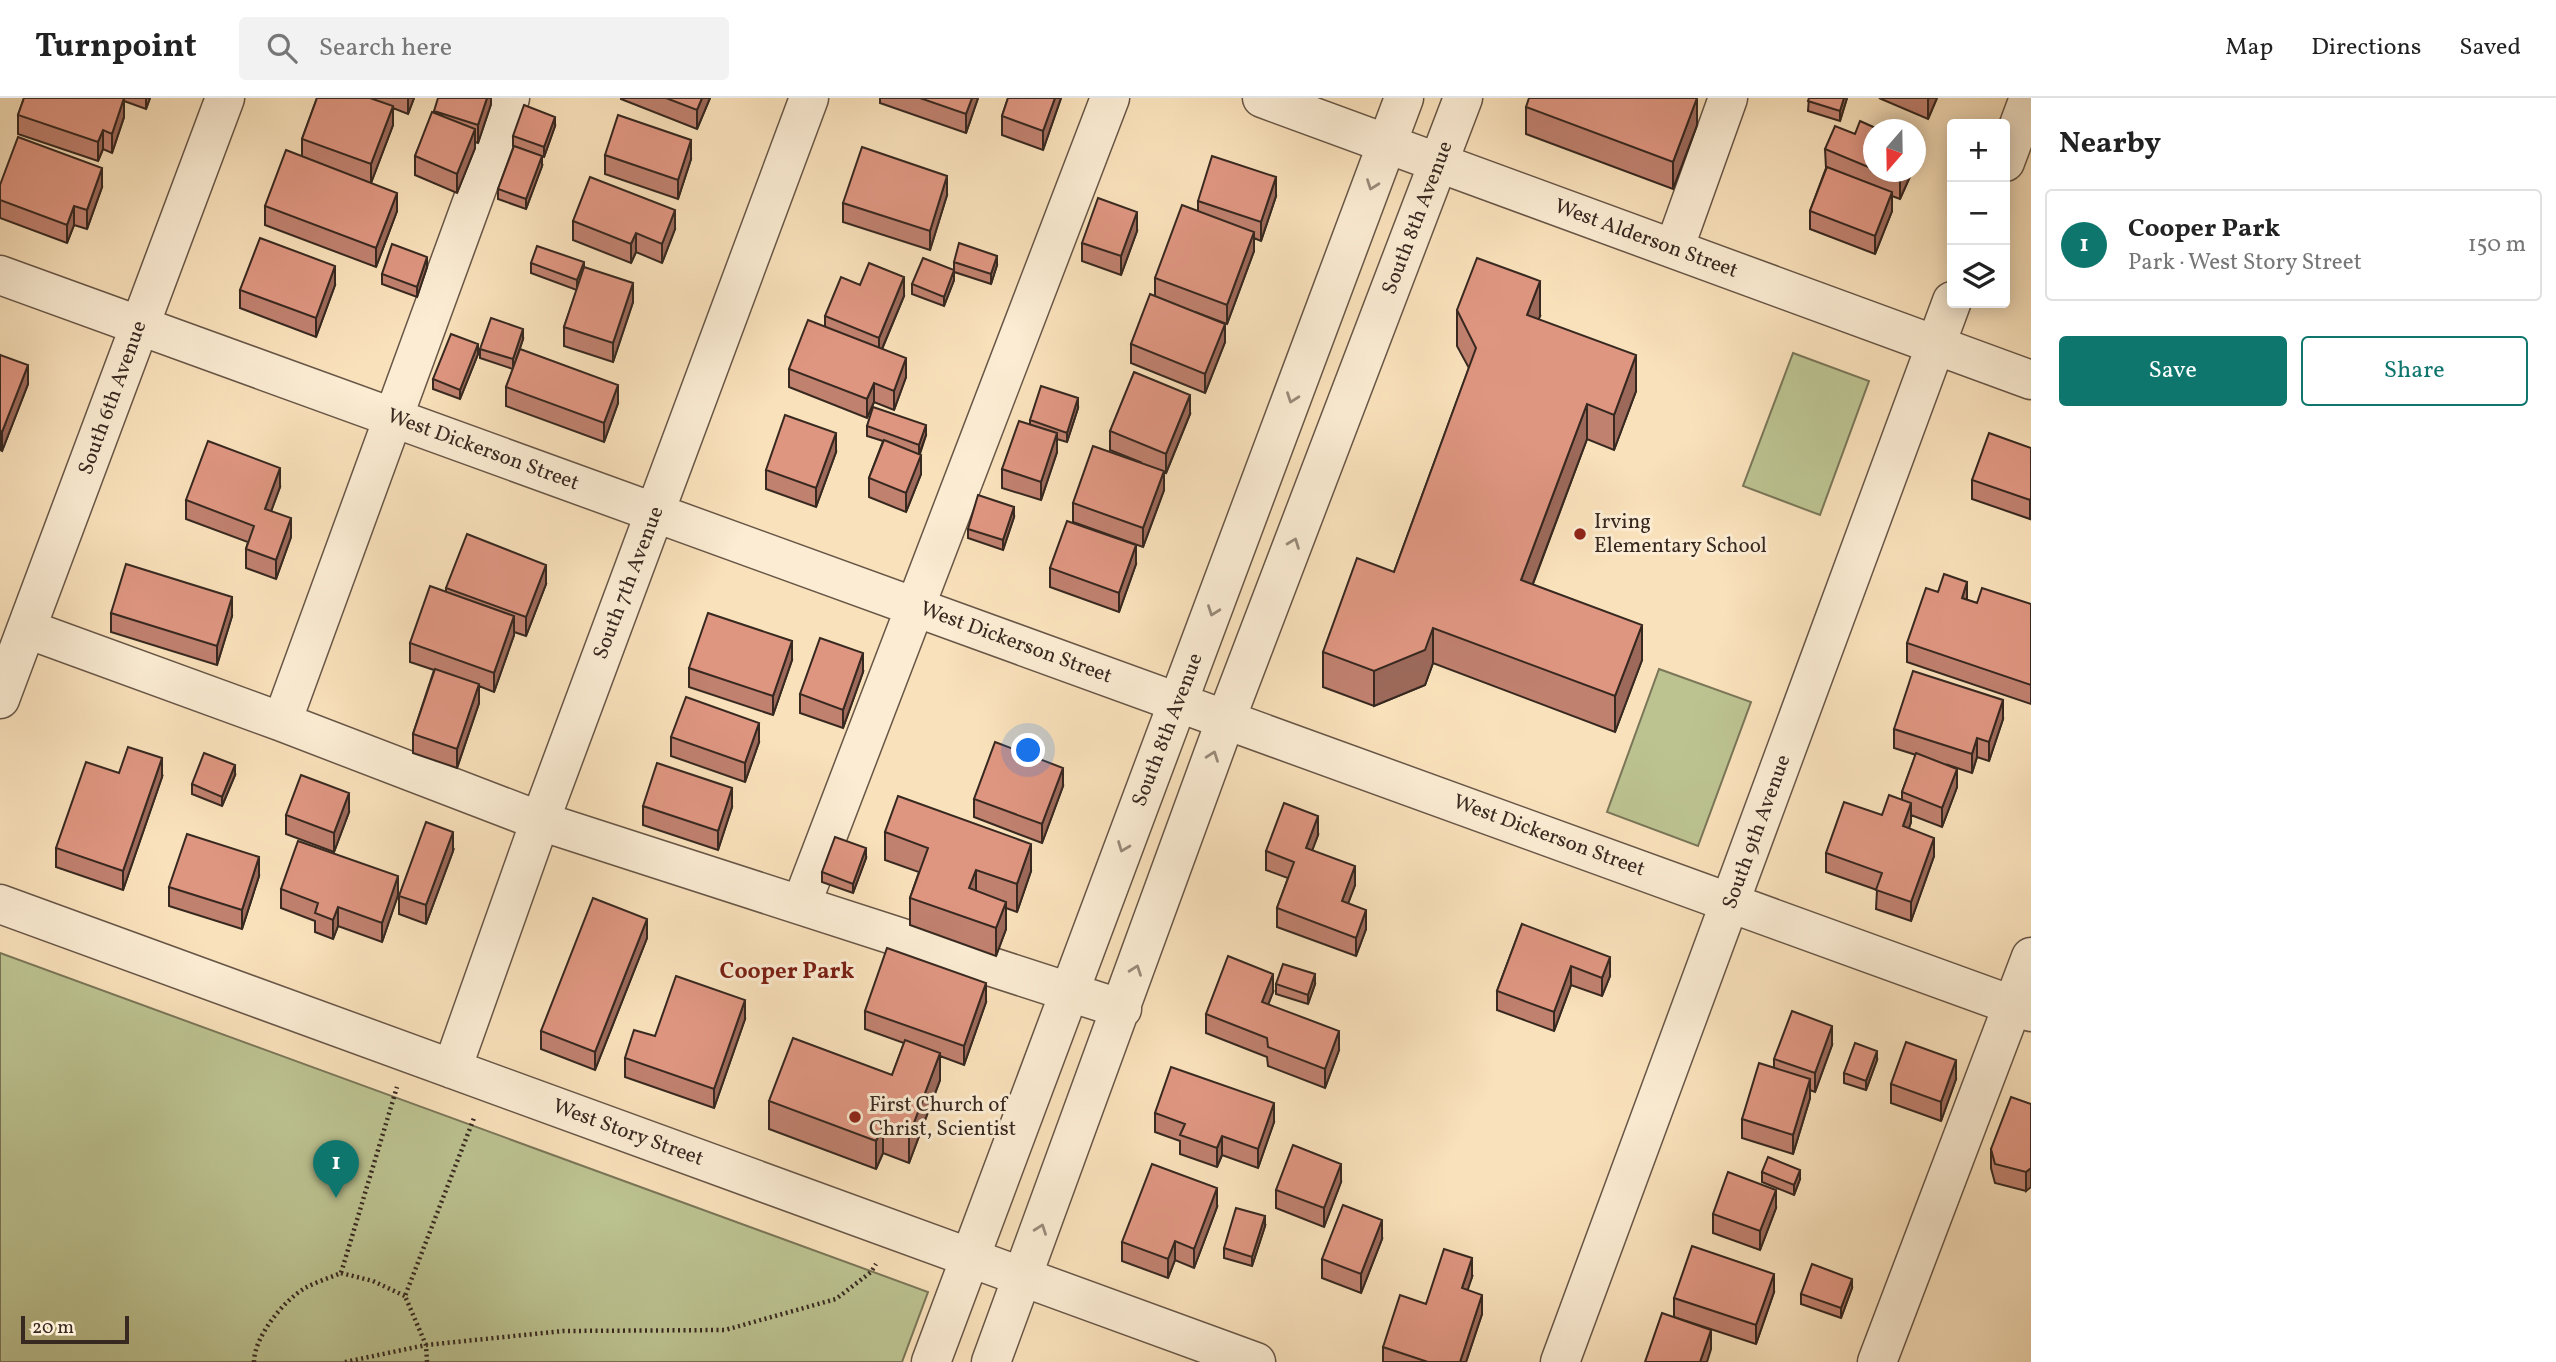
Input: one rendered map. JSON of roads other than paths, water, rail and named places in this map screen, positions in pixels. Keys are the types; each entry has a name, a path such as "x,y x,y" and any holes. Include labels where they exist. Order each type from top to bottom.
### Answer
{"street":[{"name":"South 6th Avenue","path":"0,699 225,98"},
{"path":"282,722 510,98"},
{"name":"South 7th Avenue","path":"452,1069 540,821 809,98"},
{"path":"801,905 1110,98"},
{"name":"West Alderson Street","path":"1262,98 2031,380"},
{"name":"South 8th Avenue","path":"931,1362 1404,98"},
{"name":"South 8th Avenue","path":"991,1362 1226,719 1463,98"},
{"path":"1674,249 1728,98"},
{"path":"2010,149 2029,98"},
{"name":"West Dickerson Street","path":"0,275 2022,1008"},
{"name":"South 9th Avenue","path":"1560,1362 1949,308"},
{"path":"27,629 282,722 540,821 1122,1009"},
{"name":"West Story Street","path":"0,904 1256,1362"},
{"path":"1877,1362 2022,1008 2031,957"}],"place":[{"name":"Irving Elementary School","path":"1580,534"},
{"name":"First Church of Christ, Scientist","path":"855,1117"},
{"name":"Cooper Park","path":"336,1198"}],"district":[{"name":"Cooper Park","path":"787,972"}]}
